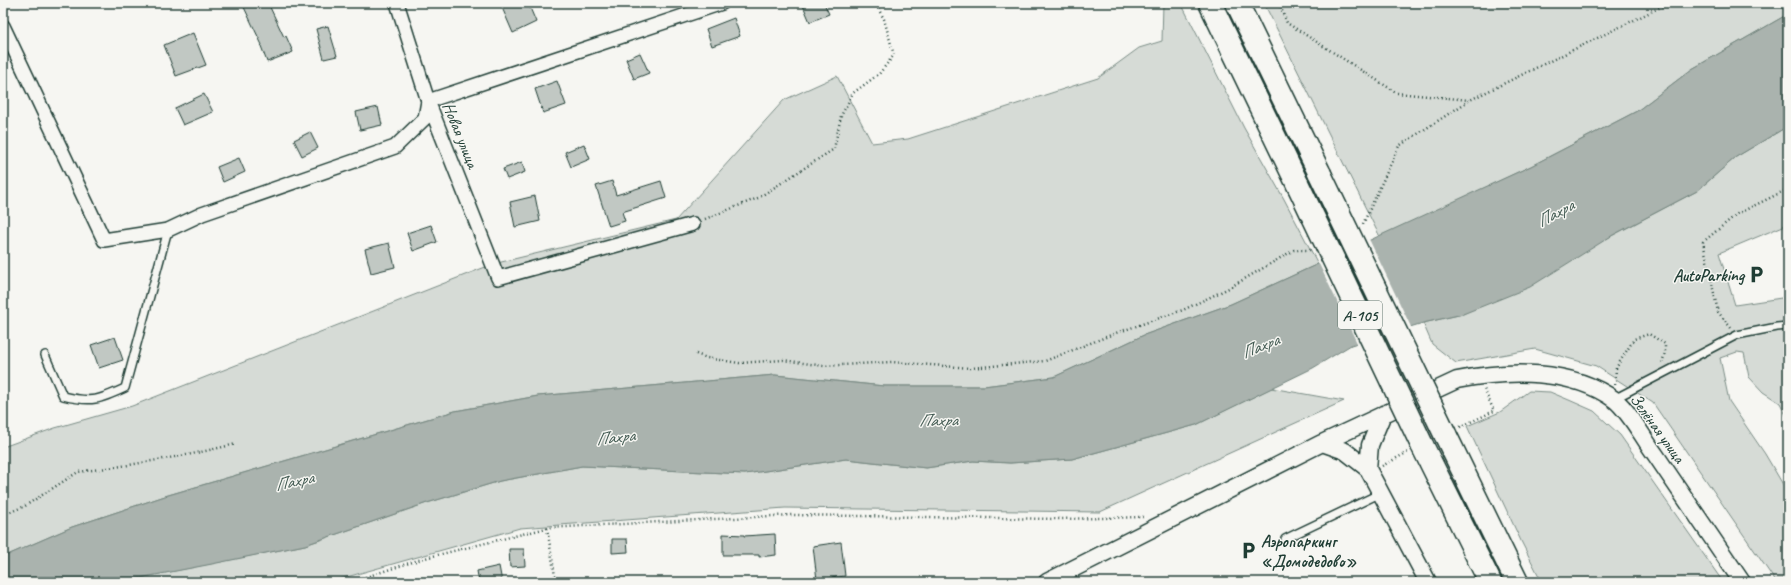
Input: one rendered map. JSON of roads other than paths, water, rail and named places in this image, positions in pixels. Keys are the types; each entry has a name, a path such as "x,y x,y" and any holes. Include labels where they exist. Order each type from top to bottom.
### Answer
{"highway":[{"name":"А-105","path":"1210,3 1422,445 1490,582"},
{"name":"А-105","path":"1237,3 1517,582"}],"street":[{"name":"Новая улица","path":"397,3 428,101 498,278 693,224"},
{"path":"3,26 104,240 168,230 202,214 395,147 425,118 428,101 722,3"},
{"name":"Зелёная улица","path":"1047,582 1322,443 1456,380 1477,376 1515,373 1556,377 1584,383 1622,405 1742,582"},
{"path":"1369,471 1370,445 1383,414"},
{"path":"1322,443 1345,451 1369,471 1428,582"}],"lane":[{"path":"45,355 63,396 83,401 100,399 125,388 168,230"},
{"path":"1613,399 1737,335 1788,326"},
{"path":"1285,539 1381,492"}],"water":[{"name":"Пахра","path":"1788,14 1788,126 1736,157 1697,191 1613,235 1530,287 1463,314 1423,323 1351,345 1313,368 1196,425 1072,459 1010,463 973,461 926,468 846,459 745,474 582,466 500,481 427,503 305,545 212,564 119,582 3,582 3,557 72,527 165,496 455,411 538,396 775,375 884,386 984,386 1054,377 1144,335 1231,304 1531,166 1637,111 1692,69"}],"place":[{"name":"AutoParking","path":"1757,275"},
{"name":"Аэропаркинг «Домодедово»","path":"1248,551"}]}
